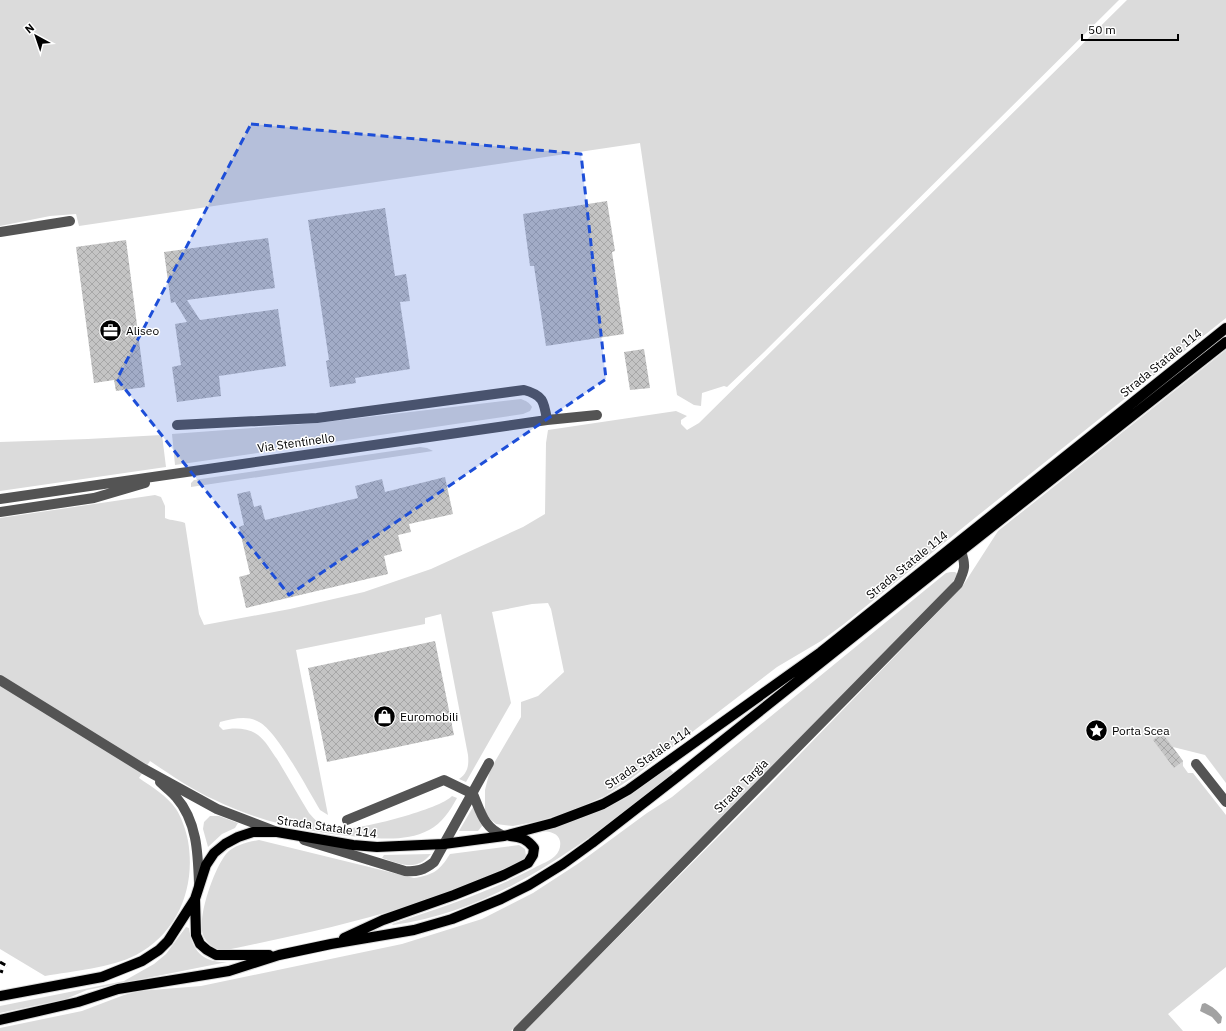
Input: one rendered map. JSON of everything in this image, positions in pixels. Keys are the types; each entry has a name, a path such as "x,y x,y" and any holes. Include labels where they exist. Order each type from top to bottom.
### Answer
{"main road":[{"name":"Strada Statale 114","path":"0,996 102,977 142,961 159,950 168,940 195,899 206,865 214,853 224,844 238,836 253,832 277,832 376,848 444,844 504,836 553,823 603,804 628,790 821,652 1226,328"},
{"name":"Strada Statale 114","path":"0,1020 78,1002 118,989 229,971 279,955 331,944 414,930 452,919 501,899 529,884 563,864 677,777 1226,342"},
{"path":"331,944 383,920 454,895 504,875 528,863 533,855 534,848 528,841 520,837 504,836"},
{"path":"195,899 196,935 200,944 207,950 216,955 279,955"}],"street":[{"path":"0,232 70,221"},
{"path":"177,425 317,418 524,390 536,393 545,404 547,420"},
{"name":"Via Stentinello","path":"0,499 547,420 596,415"},
{"path":"0,512 94,498 176,473"},
{"name":"Strada Targia","path":"518,1031 958,584 964,572 965,563 961,551"},
{"path":"0,680 144,770 217,809 277,832"},
{"path":"288,834 374,862 405,871 416,872 428,867 434,862 489,763"},
{"path":"1196,764 1226,802"},
{"path":"144,770 176,796 187,812 193,827 198,852 199,884"},
{"path":"347,820 444,780 473,794 487,826 504,836"}],"highlighted area":[{"path":"251,124 581,154 606,379 289,595 117,379"}],"shaded area":[{"path":"0,0 1119,0 727,387 724,386 702,393 701,406 694,405 677,395 640,143 79,226 76,214 50,216 0,226"},
{"path":"1127,0 1226,0 1226,318 844,624 821,641 777,667 632,778 605,796 571,811 539,821 513,826 496,824 490,819 485,811 485,790 490,770 521,717 521,702 538,696 564,672 551,609 548,603 532,604 492,612 511,703 466,782 459,779 467,768 468,755 441,614 425,618 425,624 296,650 328,815 320,810 283,749 266,728 259,722 245,718 235,719 220,722 219,726 223,730 237,728 246,730 261,737 277,759 309,813 318,822 328,828 356,828 374,824 430,808 444,802 452,796 457,798 442,820 434,827 421,834 404,838 378,838 323,833 286,825 232,808 198,792 150,761 139,778 164,796 176,809 182,820 186,833 190,858 189,875 181,907 163,934 151,946 136,955 115,963 45,976 0,949 0,518 155,495 161,497 165,506 165,518 185,523 199,614 204,625 290,609 364,592 431,569 523,527 545,514 546,443 548,430 676,411 687,416 681,420 681,424 687,430 699,423"},
{"path":"1226,350 1226,783 1205,755 1173,747 1183,761 1183,766 1188,773 1193,773 1226,815 1226,967 1168,1014 1183,1031 524,1031 769,786 962,587 998,531"},
{"path":"521,399 530,404 532,407 530,411 523,414 175,465 172,434 317,423"},
{"path":"162,435 166,467 0,491 0,442"},
{"path":"420,447 433,451 191,487 191,483 194,480"},
{"path":"951,572 958,574 950,586 511,1031 0,1031 0,1028 82,1011 139,991 201,986 402,944 482,919 533,893 579,863 647,813 672,797 946,573"},
{"path":"670,769 673,774 576,847 542,869 507,888 470,905 433,917 392,924 446,906 500,885 548,861 558,853 560,841 558,836 551,832 543,831 608,807 634,793 659,774"},
{"path":"473,807 482,826 478,831 459,831"},
{"path":"210,816 219,816 238,823 235,828 222,834 208,847 203,829 204,822"},
{"path":"259,840 414,878 436,871 450,854 519,845 525,849 526,856 522,861 494,873 408,906 339,925 221,951 210,945 203,935 202,917 204,905 212,881 221,861 229,851 237,846"},
{"path":"431,854 425,860 414,865 402,864 382,858 384,855"},
{"path":"186,927 189,928 193,943 200,954 211,960 227,962 87,990 66,999 0,1013 0,1006 124,981 154,964 166,954"},
{"path":"1205,1003 1215,1009 1222,1017 1221,1023 1218,1024 1212,1017 1200,1011 1202,1004"}],"building":[{"path":"607,201 615,251 612,252 624,334 546,346 534,266 530,266 523,214"},
{"path":"385,208 395,276 406,274 410,301 400,302 410,369 355,378 356,383 330,387 326,361 329,360 308,220"},
{"path":"268,238 275,288 187,300 200,320 278,309 286,366 219,376 221,396 177,402 172,367 181,365 175,324 187,322 175,302 171,303 164,252"},
{"path":"126,240 145,387 116,391 114,380 94,383 76,247"},
{"path":"644,349 650,388 630,390 624,352"},
{"path":"445,477 453,514 409,524 411,532 398,535 402,551 384,556 388,574 246,608 239,577 250,574 239,527 244,525 237,494 250,491 254,507 261,505 265,520 358,498 355,486 382,479 385,492"},
{"path":"435,641 454,735 327,762 308,668"},
{"path":"1162,733 1183,761 1174,768 1153,740"}],"railway":[{"path":"0,962 7,966"}],"place":[{"name":"Aliseo","path":"110,331"},
{"name":"Euromobili","path":"385,717"},
{"name":"Porta Scea","path":"1096,731"}]}
